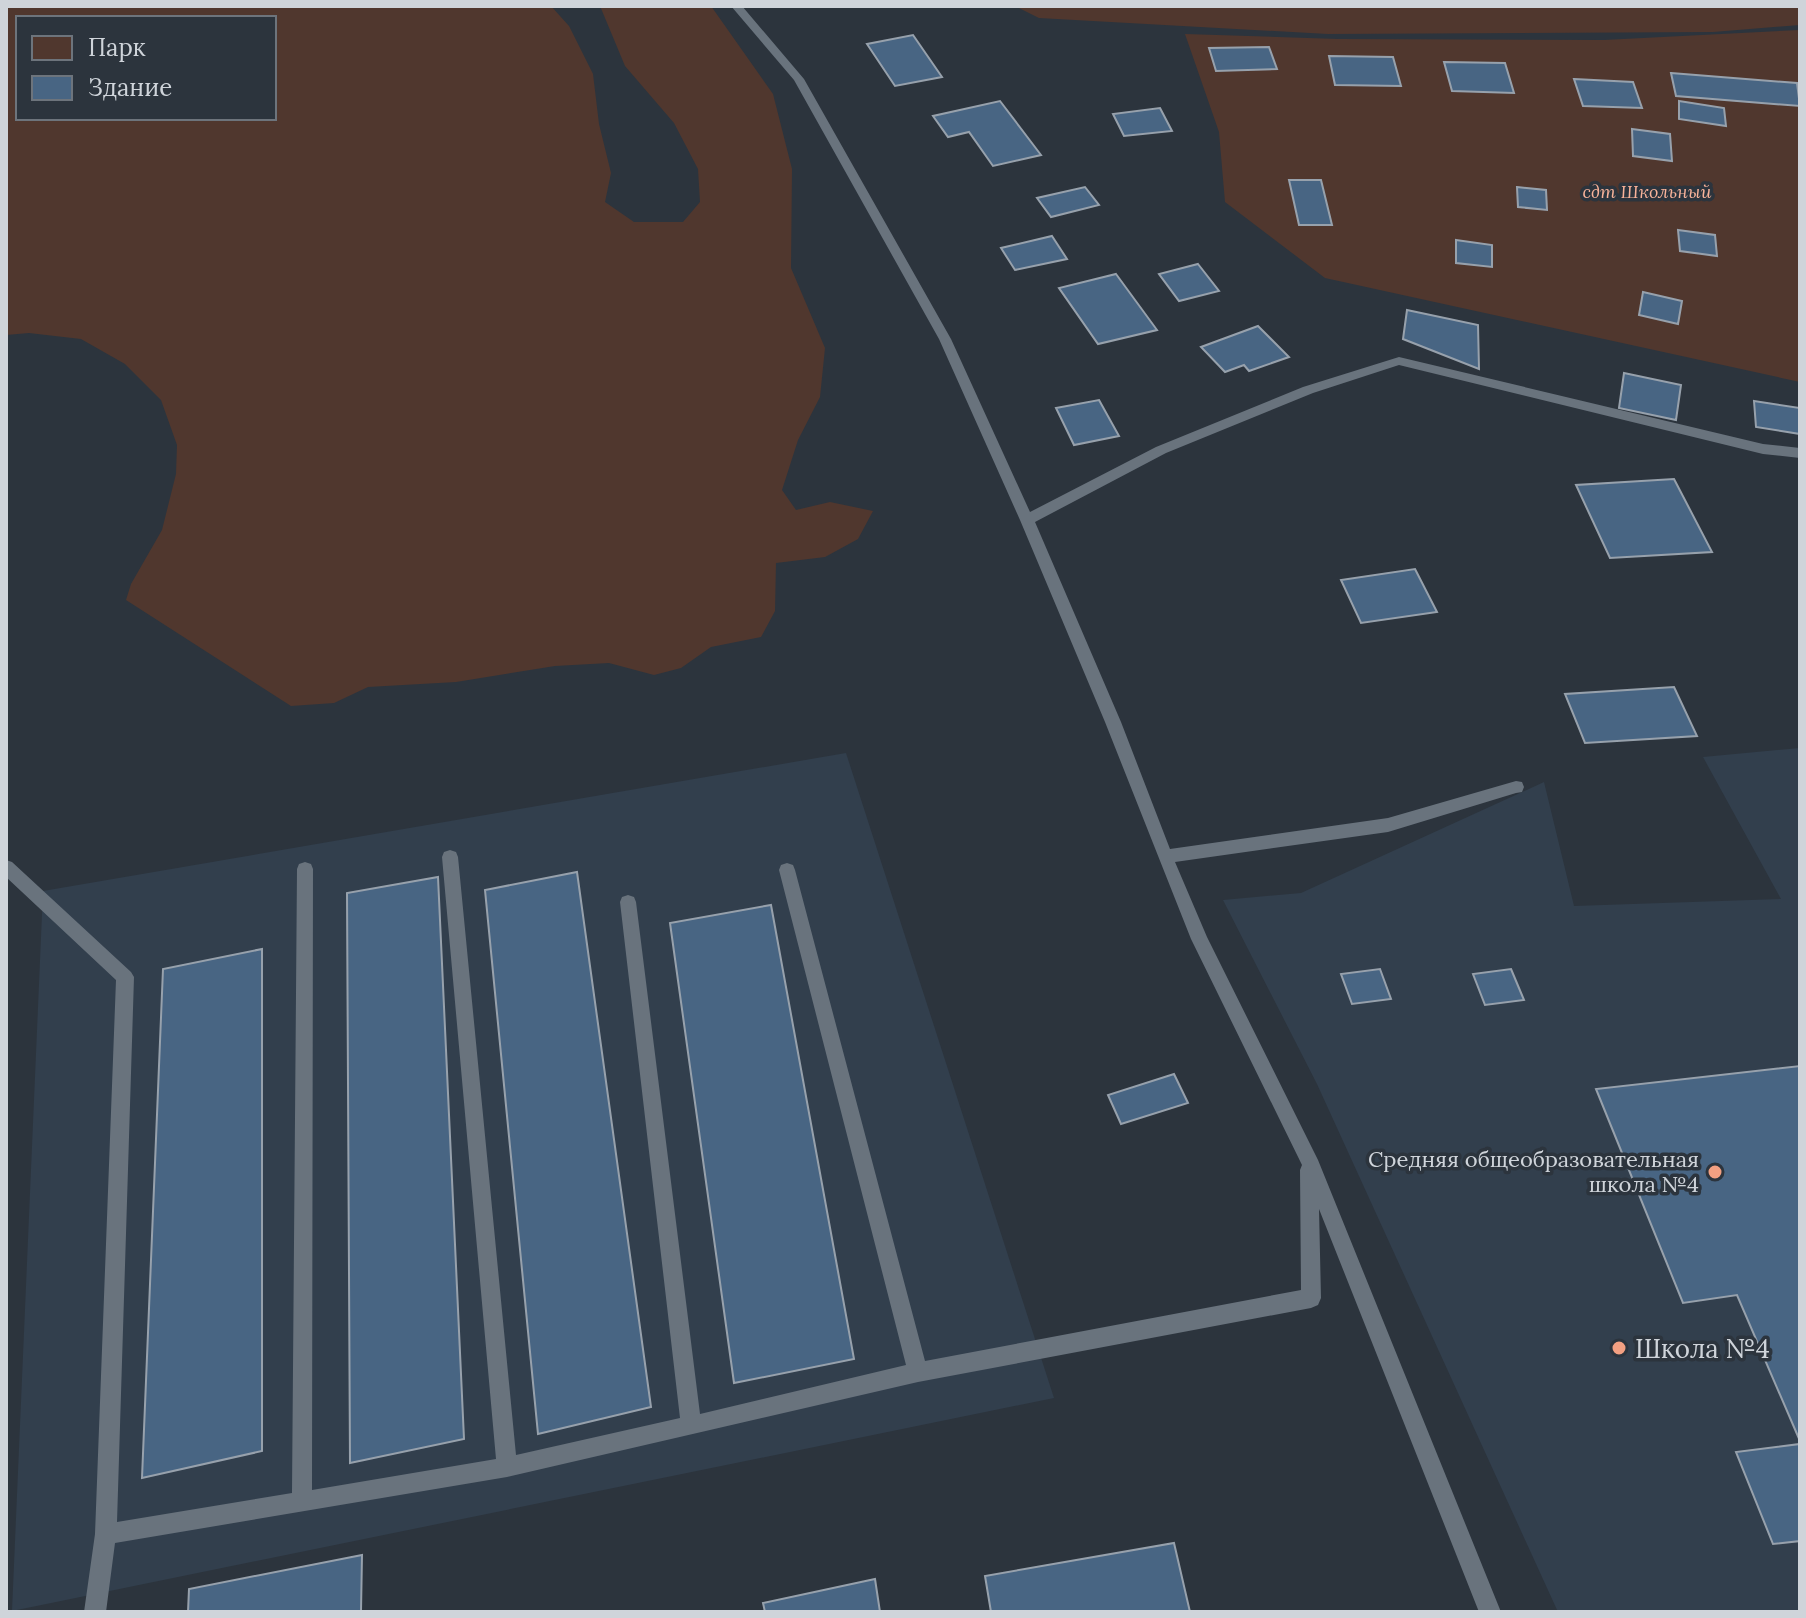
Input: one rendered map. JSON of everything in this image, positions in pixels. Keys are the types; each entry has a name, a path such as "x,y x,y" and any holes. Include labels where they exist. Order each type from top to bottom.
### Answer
{"lane":[{"path":"736,6 799,79 945,339 1113,722 1199,939 1309,1160 1490,1612"},
{"path":"1027,520 1161,450 1308,390 1399,361 1763,449 1800,453"},
{"path":"1165,857 1388,825 1516,787"},
{"path":"450,857 507,1467"},
{"path":"6,867 125,977 106,1534 95,1612"},
{"path":"302,1502 305,869"},
{"path":"787,870 918,1372"},
{"path":"628,902 691,1426"},
{"path":"106,1534 507,1467 918,1372 1311,1298 1309,1160"}],"shaded area":[{"name":"Школа №4","path":"1800,748 1800,1612 1558,1612 1317,1084 1223,900 1301,893 1544,782 1574,906 1781,899 1703,757"},
{"path":"846,753 1054,1398 12,1611 43,891"}],"green space":[{"path":"6,6 551,6 569,26 593,74 599,124 611,173 605,202 634,222 683,222 700,202 698,169 674,123 625,66 600,6 711,6 773,94 792,169 791,268 825,348 820,397 798,440 782,490 796,510 830,502 873,511 858,539 825,557 776,563 775,611 761,637 711,647 681,668 654,675 609,663 555,666 456,682 368,687 334,703 291,706 126,600 131,584 162,530 176,474 177,445 161,400 125,364 81,339 29,333 6,335"},
{"path":"1015,6 1800,6 1800,25 1713,32 1328,34 1039,18"},
{"name":"сдт Школьный","path":"1800,30 1800,382 1325,278 1225,202 1219,132 1185,34 1338,39 1604,40"}],"building":[{"path":"913,35 942,77 895,86 867,44"},
{"path":"1269,47 1277,69 1216,71 1209,48"},
{"path":"1329,56 1393,57 1401,86 1335,85"},
{"path":"1444,62 1505,63 1514,93 1452,91"},
{"path":"1671,73 1797,83 1800,106 1676,96"},
{"path":"1574,79 1633,82 1642,108 1583,106"},
{"path":"1000,101 1041,155 993,166 969,132 948,137 933,116"},
{"path":"1679,101 1724,108 1726,126 1679,119"},
{"path":"1160,108 1172,131 1124,136 1113,114"},
{"path":"1632,129 1670,134 1672,161 1633,156"},
{"path":"1289,180 1321,180 1332,225 1299,225"},
{"path":"1085,187 1099,205 1051,217 1037,198"},
{"path":"1517,187 1546,190 1547,210 1518,207"},
{"path":"1678,230 1715,235 1717,256 1680,251"},
{"path":"1052,236 1067,259 1015,270 1001,248"},
{"path":"1456,240 1492,245 1492,267 1456,263"},
{"path":"1198,264 1219,291 1179,301 1159,274"},
{"path":"1116,274 1157,330 1098,344 1059,288"},
{"path":"1643,292 1682,301 1678,324 1639,315"},
{"path":"1407,310 1478,325 1479,369 1403,339"},
{"path":"1258,326 1289,357 1249,371 1244,365 1225,372 1201,347"},
{"path":"1624,373 1681,385 1676,420 1619,408"},
{"path":"1099,400 1119,436 1074,445 1056,408"},
{"path":"1754,401 1800,408 1800,434 1756,427"},
{"path":"1674,479 1712,552 1610,558 1576,485"},
{"path":"1415,569 1437,612 1361,623 1341,580"},
{"path":"1674,687 1697,736 1585,743 1565,694"},
{"path":"577,872 651,1407 538,1434 485,890"},
{"path":"438,877 464,1439 350,1463 347,893"},
{"path":"771,905 854,1359 734,1383 670,923"},
{"path":"262,949 262,1451 142,1478 163,969"},
{"path":"1380,969 1391,999 1352,1004 1341,974"},
{"path":"1511,969 1524,1000 1485,1005 1473,974"},
{"name":"Средняя общеобразовательная школа №4","path":"1800,1066 1800,1441 1737,1295 1683,1303 1596,1089"},
{"path":"1174,1074 1188,1103 1121,1124 1108,1095"},
{"path":"1800,1444 1800,1541 1773,1544 1736,1452"},
{"path":"1174,1543 1190,1612 991,1612 985,1576"},
{"path":"362,1555 361,1611 188,1612 189,1589"},
{"path":"875,1579 880,1612 765,1612 763,1603"}],"place":[{"name":"Средняя общеобразовательная школа №4","path":"1715,1172"},
{"name":"Школа №4","path":"1619,1348"}]}
